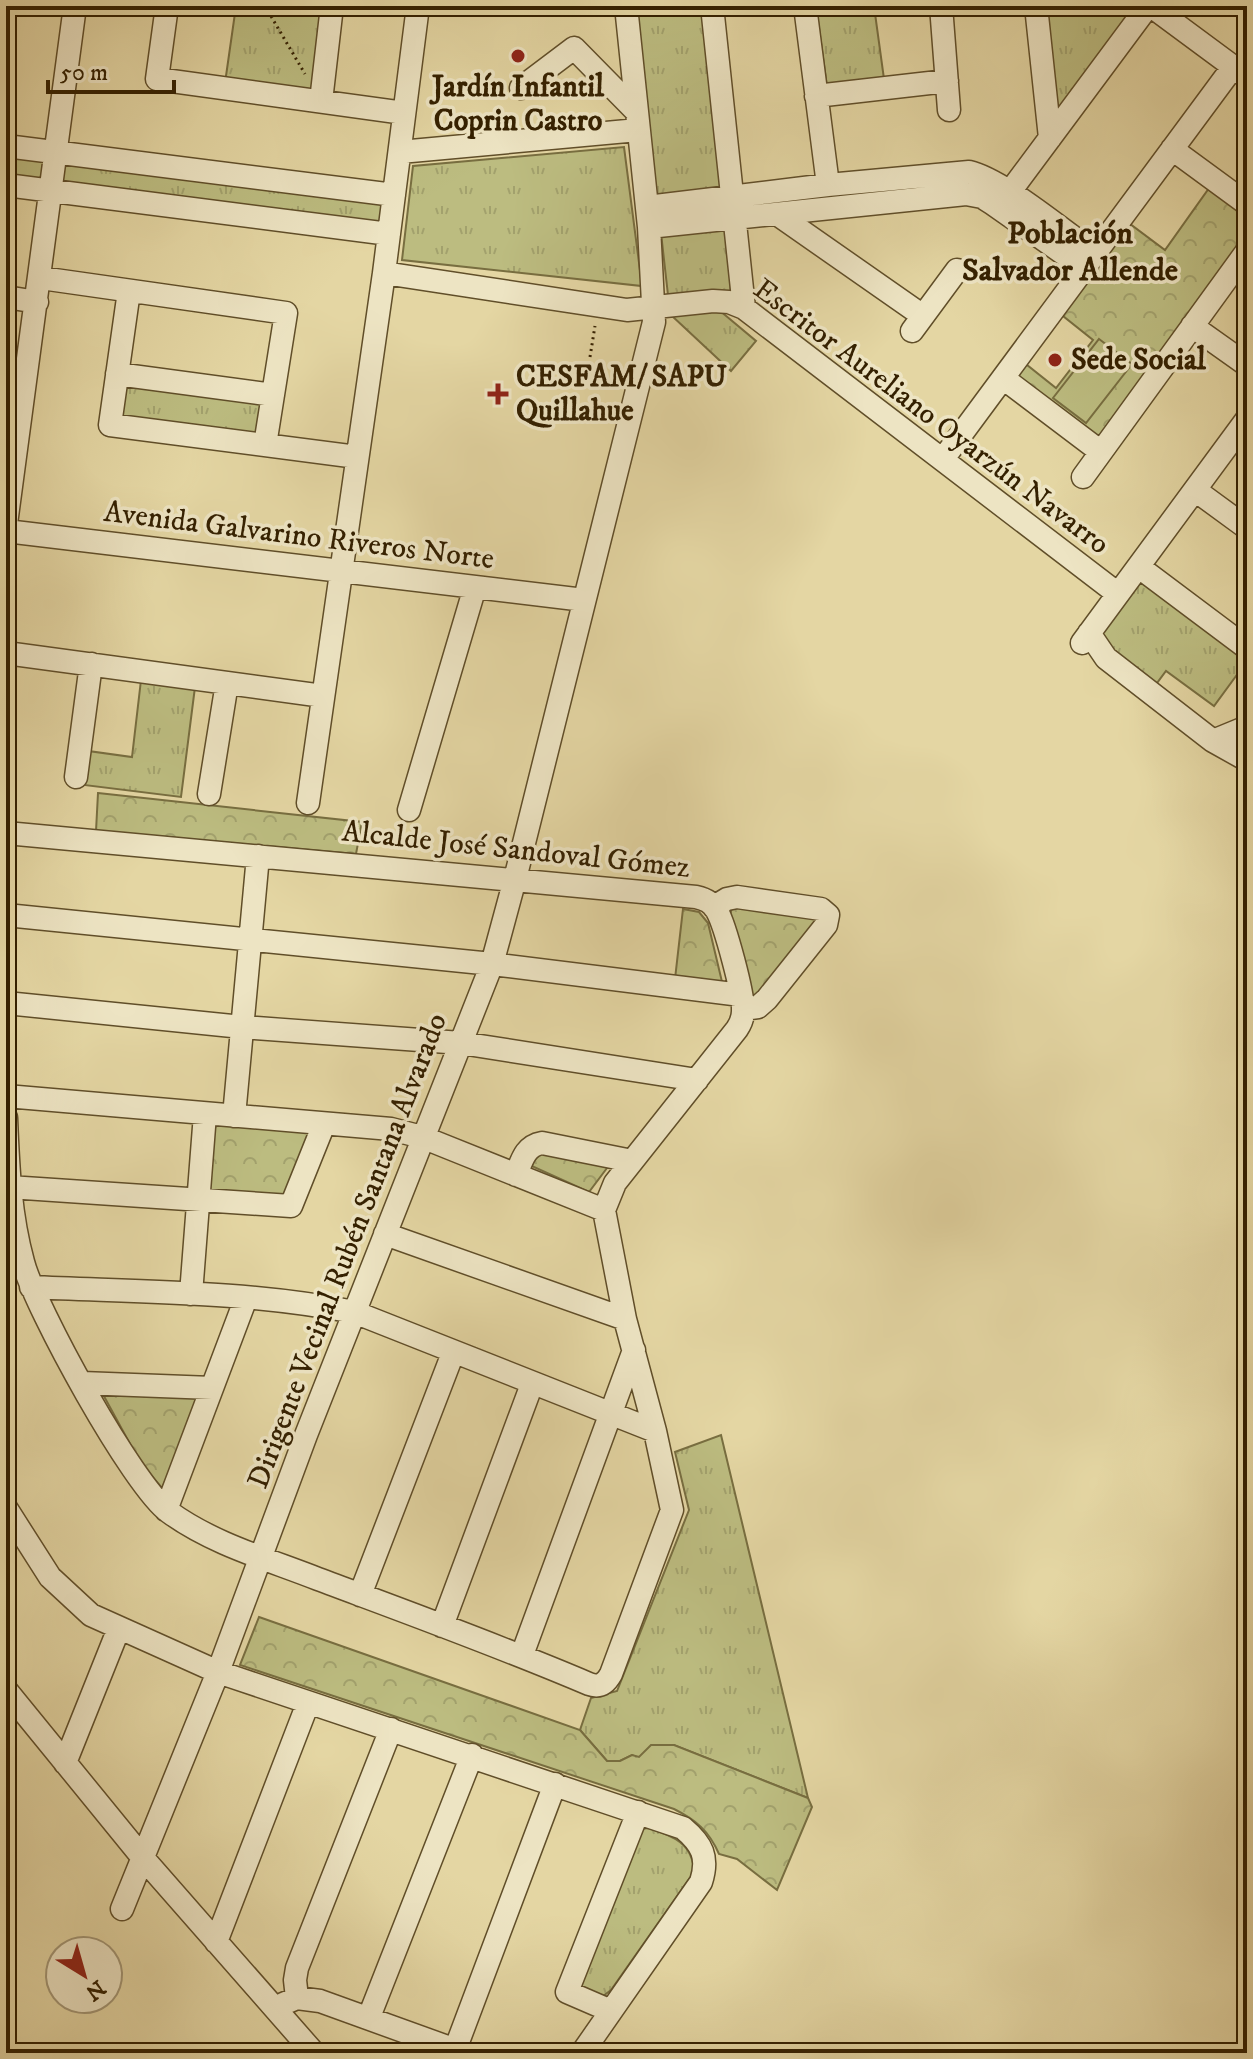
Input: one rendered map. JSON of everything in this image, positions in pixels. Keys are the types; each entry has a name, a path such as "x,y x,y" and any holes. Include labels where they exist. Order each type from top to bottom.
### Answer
{"street":[{"path":"6,524 75,6"},
{"path":"167,6 157,79 404,113"},
{"path":"321,101 332,6"},
{"path":"308,803 384,273 418,6"},
{"name":"Dirigente Vecinal Rubén Santana Alvarado","path":"122,1909 218,1672 354,1312 492,964 515,879 654,322 648,217 626,6"},
{"path":"712,6 744,308"},
{"path":"805,6 828,185"},
{"path":"941,6 949,110"},
{"path":"1036,6 1050,138"},
{"path":"943,459 1172,149 1240,72 1150,6 1009,193"},
{"path":"521,88 574,48 637,121"},
{"path":"816,96 947,81"},
{"path":"400,152 637,121"},
{"path":"6,146 394,195"},
{"path":"1172,149 1247,204"},
{"path":"648,217 733,207 828,185 969,172 982,175 1009,193 1090,261"},
{"path":"6,185 389,234"},
{"path":"733,207 777,214 966,194 982,197 1090,261"},
{"path":"777,214 917,323 957,270"},
{"path":"1083,477 1247,251"},
{"name":"Escritor Aureliano Oyarzún Navarro","path":"384,273 627,310 713,301 729,302 744,308 1118,594"},
{"path":"41,278 286,313 265,445"},
{"path":"129,291 110,425 357,457"},
{"path":"6,297 37,302"},
{"path":"1192,326 1247,365"},
{"path":"117,374 273,395"},
{"path":"1003,378 1101,452"},
{"path":"1247,419 1086,638 1106,658 1213,741 1247,760"},
{"path":"1195,490 1247,528"},
{"name":"Avenida Galvarino Riveros Norte","path":"6,531 584,600"},
{"path":"1139,567 1247,648"},
{"path":"409,810 475,587"},
{"path":"6,653 323,696"},
{"path":"76,777 91,664"},
{"path":"209,794 227,683"},
{"path":"1213,741 1247,727"},
{"name":"Alcalde José Sandoval Gómez","path":"6,833 696,897 714,907 722,922 742,1002"},
{"path":"234,1116 258,856"},
{"path":"6,915 492,964 758,1007 826,925 828,915 821,909 737,897 714,907"},
{"path":"6,1118 9,1187 22,1261 31,1287 82,1383 140,1480 166,1510 203,1534 522,1655 593,1686 602,1684 611,1674 671,1517 672,1504 625,1319 604,1210 615,1183 737,1029 742,1002"},
{"path":"6,1003 242,1027 461,1043 697,1080"},
{"path":"6,1096 391,1129 422,1137 604,1210"},
{"path":"191,1294 205,1114"},
{"path":"9,1187 291,1206 324,1124"},
{"path":"516,1175 525,1152 542,1143 632,1161"},
{"path":"385,1234 625,1319"},
{"path":"31,1287 246,1298 307,1303 354,1312 655,1431"},
{"path":"166,1510 246,1298"},
{"path":"522,1655 634,1350"},
{"path":"360,1595 453,1353"},
{"path":"82,1383 212,1388"},
{"path":"442,1626 532,1384"},
{"path":"6,1508 50,1577 91,1615 218,1672 638,1812 683,1828 694,1837 705,1861 691,1897 582,2053"},
{"path":"65,1763 119,1628"},
{"path":"6,1690 143,1858 314,2053"},
{"path":"216,1942 308,1703"},
{"path":"297,1998 297,1968 391,1729"},
{"path":"369,2017 472,1755"},
{"path":"275,2008 297,1998 320,2001 460,2051 555,1784"},
{"path":"611,2011 567,1992 638,1812"}],"path":[{"path":"265,6 305,74"},
{"path":"590,357 598,306"}],"green space":[{"path":"236,6 327,6 317,96 225,83"},
{"path":"633,6 705,6 724,190 653,199"},
{"path":"816,6 874,6 884,79 827,87"},
{"path":"1044,6 1138,6 1056,116"},
{"path":"624,147 642,286 402,260 413,166"},
{"path":"6,149 388,199 385,228 6,180"},
{"path":"1212,184 1247,210 1247,242 1100,445 1010,377 1022,361 1056,388 1093,340 1058,312 1126,221 1165,250"},
{"path":"725,227 735,293 668,295 661,233"},
{"path":"719,310 756,341 731,371 671,315"},
{"path":"1099,339 1132,364 1086,423 1053,398"},
{"path":"125,383 264,402 258,436 120,418"},
{"path":"1140,573 1247,656 1247,661 1214,706 1166,671 1154,687 1110,655 1099,632"},
{"path":"141,680 195,687 181,797 84,785 88,751 132,757"},
{"path":"98,793 362,822 356,854 96,831"},
{"path":"732,907 817,916 818,925 747,1006 730,915"},
{"path":"683,909 699,912 708,923 723,986 675,979"},
{"path":"206,1115 322,1125 290,1205 200,1199"},
{"path":"539,1150 610,1164 589,1192 525,1163"},
{"path":"100,1389 206,1392 162,1488 141,1464"},
{"path":"721,1435 808,1798 674,1745 639,1758 632,1755 620,1761 607,1761 580,1730 591,1698 617,1691 689,1510 675,1452"},
{"path":"259,1617 580,1730 607,1761 620,1761 632,1755 639,1757 651,1745 674,1745 808,1798 812,1807 777,1890 737,1859 719,1854 701,1827 674,1809 240,1665"},
{"path":"649,1828 674,1838 686,1847 694,1872 611,1990 602,1997 583,1991 578,1979 640,1829"}],"place":[{"name":"Jardín Infantil Coprin Castro","path":"518,56"},
{"name":"Sede Social","path":"1055,360"},
{"name":"CESFAM/ SAPU Quillahue","path":"498,394"}],"district":[{"name":"Población Salvador Allende","path":"1070,252"}]}
